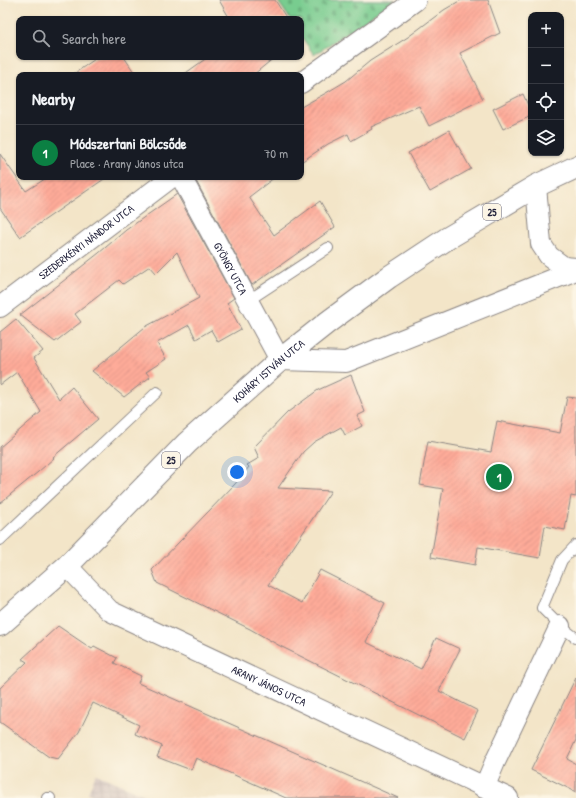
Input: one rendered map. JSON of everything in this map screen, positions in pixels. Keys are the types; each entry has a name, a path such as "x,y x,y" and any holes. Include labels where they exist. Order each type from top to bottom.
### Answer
{"main road":[{"name":"KOHÁRY ISTVÁN UTCA","path":"0,625 67,566 188,443 280,360 389,277 448,238 536,186 576,167"}],"street":[{"path":"304,81 416,0"},
{"name":"SZEDERKÉNYI NÁNDOR UTCA","path":"0,308 168,180"},
{"name":"GYÖNGY UTCA","path":"183,180 249,300 280,360"},
{"path":"536,186 541,244 549,256 564,266 576,269"},
{"path":"280,360 346,362 576,269"},
{"name":"ARANY JÁNOS UTCA","path":"67,566 110,611 508,798"},
{"path":"484,788 560,626"}],"lane":[{"path":"249,300 328,248"},
{"path":"0,540 156,392"},
{"path":"576,545 562,560 542,608 560,626 576,638"}],"shaded area":[{"path":"96,774 152,798 99,798 88,793"}],"green space":[{"path":"277,0 395,0 314,55 304,40 304,16 288,16"}],"building":[{"path":"219,0 275,0 285,16 228,16"},
{"path":"461,0 488,0 500,33 460,53 483,99 429,126 419,106 371,127 372,129 351,141 348,134 328,144 304,160 304,105 346,81 370,61 408,37 444,10"},
{"path":"94,60 126,60 134,72 76,72"},
{"path":"204,60 271,60 257,72 187,72"},
{"path":"523,94 528,105 528,117 503,129 493,109"},
{"path":"449,130 471,169 430,192 408,153"},
{"path":"0,154 16,177 16,180 18,180 26,191 43,180 103,180 20,237 0,208"},
{"path":"271,180 249,197 274,235 320,201 335,227 252,285 196,181"},
{"path":"177,194 234,298 227,303 241,329 218,342 211,330 196,339 189,325 157,343 166,359 146,372 150,377 124,397 92,371 145,327 199,298 177,252 156,273 150,266 123,284 119,280 75,314 81,322 55,342 20,315 126,230"},
{"path":"16,319 43,351 34,358 59,399 72,387 98,419 0,503 0,447 41,412 17,372 0,385 0,332"},
{"path":"351,375 365,412 357,416 362,426 345,435 341,427 314,442 303,452 278,488 331,491 268,585 302,603 320,570 385,603 366,642 421,669 436,638 460,649 439,691 478,711 465,738 157,583 152,570 235,484 249,467 247,465 259,458 254,447 288,412 318,390"},
{"path":"567,397 576,398 576,497 571,496 565,530 545,526 540,558 478,547 475,565 431,557 443,489 420,485 428,441 491,452 497,421 560,433"},
{"path":"58,626 92,649 94,646 117,658 114,663 141,676 138,683 398,798 286,798 196,758 191,770 157,757 162,746 135,734 139,725 93,703 79,732 58,759 49,757 0,722 0,688 27,662 22,659"},
{"path":"576,677 576,740 567,759 576,764 576,792 531,770"}],"place":[{"name":"Módszertani Bölcsőde","path":"499,477"}]}
